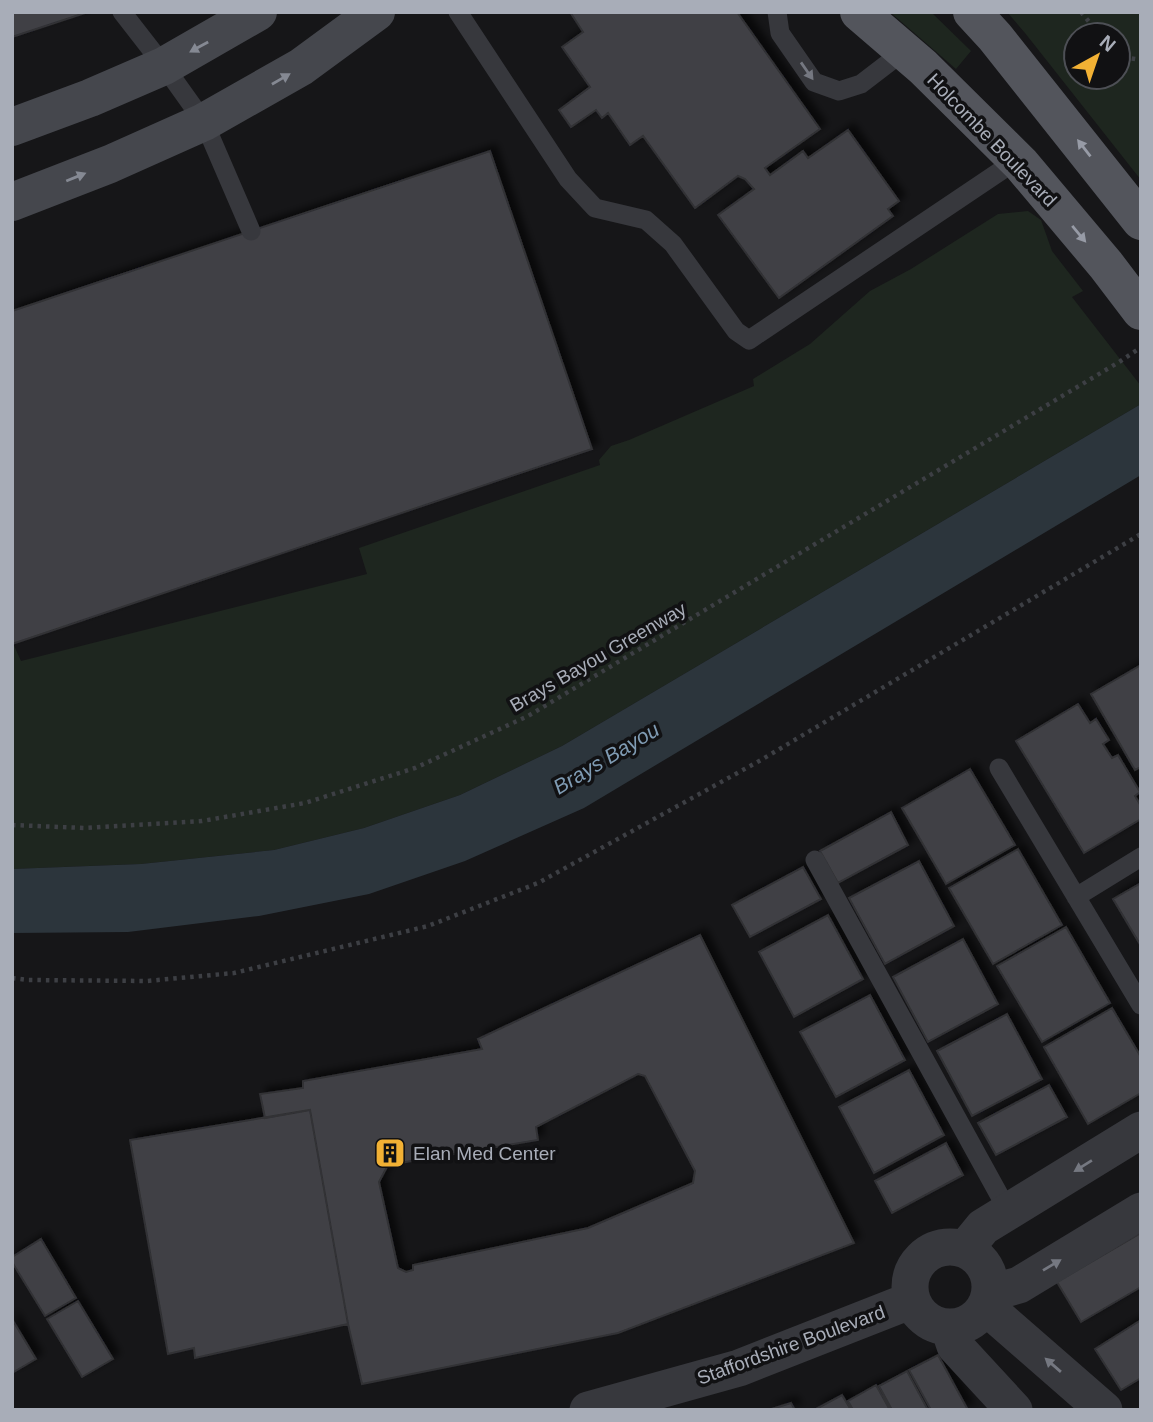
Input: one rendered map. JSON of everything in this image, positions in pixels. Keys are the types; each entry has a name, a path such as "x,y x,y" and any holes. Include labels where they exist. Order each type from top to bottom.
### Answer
{"main road":[{"path":"12,202 110,164 204,122 301,67 376,12"},
{"name":"Holcombe Boulevard","path":"859,12 904,51 1017,160 1141,311"},
{"path":"972,12 1012,58 1141,221"},
{"path":"12,127 90,98 164,66 246,15"}],"street":[{"path":"965,1249 983,1227 1141,1130"},
{"path":"988,1300 1019,1285 1141,1210"},
{"path":"952,1246 965,1249 977,1256 985,1267 990,1280 988,1300 979,1316 970,1322 948,1328 937,1325 926,1320 912,1300 911,1275 927,1253 952,1246"},
{"name":"Staffordshire Boulevard","path":"589,1410 739,1368 912,1300"},
{"path":"988,1300 1104,1410"},
{"path":"948,1328 955,1346 1014,1410"}],"lane":[{"path":"122,12 204,122 251,231"},
{"path":"458,12 568,179 595,208 646,220 673,244 736,331 749,340 1017,160"},
{"path":"777,12 780,33 814,82 839,91 861,84 904,51"},
{"path":"999,768 1141,1006"},
{"path":"1076,897 1141,857"},
{"path":"815,860 1008,1212"}],"path":[{"name":"Brays Bayou Greenway","path":"12,825 84,828 202,821 304,803 415,768 528,716 1141,347"},
{"path":"12,978 147,981 234,973 428,926 538,883 761,760 1141,534"}],"shaded area":[{"path":"890,12 931,12 971,51 956,69"},
{"path":"1007,12 1141,12 1141,180 1071,91 1132,91 1132,21 1062,21 1062,80"},
{"path":"1028,211 1041,220 1052,251 1083,291 1072,297 1141,386 1141,404 562,746 460,795 364,828 274,850 141,864 12,869 12,641 21,661 367,574 359,548 600,465 599,460 611,446 754,386 753,379 810,344 870,291 911,269 998,214"}],"water":[{"name":"Brays Bayou","path":"1141,404 1141,475 584,808 465,861 369,894 259,916 128,932 12,933 12,869 141,864 274,850 364,828 460,795 562,746"}],"building":[{"path":"12,12 88,12 12,37"},
{"path":"570,12 737,12 820,129 765,168 770,175 803,151 808,158 848,130 899,201 888,209 893,216 779,298 718,215 754,189 745,179 738,176 695,208 643,136 630,145 608,113 602,118 596,110 571,127 559,110 590,87 562,47 583,32"},
{"path":"490,151 592,449 12,644 12,311"},
{"path":"1141,665 1141,767 1135,770 1091,694"},
{"path":"1078,704 1090,723 1096,719 1109,740 1103,744 1112,758 1118,755 1140,792 1135,796 1141,806 1141,819 1084,853 1016,741"},
{"path":"970,769 1015,845 946,884 902,808"},
{"path":"891,812 908,845 838,883 820,851"},
{"path":"1018,849 1062,925 993,964 949,888"},
{"path":"919,861 954,926 885,964 849,898"},
{"path":"803,867 821,899 750,937 732,905"},
{"path":"1141,883 1141,946 1113,899"},
{"path":"828,915 863,979 794,1017 759,952"},
{"path":"1066,927 1110,1003 1042,1042 997,966"},
{"name":"Elan Med Center","path":"700,935 854,1243 618,1333 362,1384 348,1324 310,1110 265,1118 260,1094 303,1088 303,1081 482,1049 478,1039","holes":["638,1074 645,1076 695,1171 693,1183 588,1228 413,1265 413,1270 406,1272 398,1268 379,1182 388,1165 538,1140 536,1127"]},
{"path":"963,939 998,1004 928,1042 893,977"},
{"path":"870,995 905,1060 836,1097 800,1032"},
{"path":"1112,1008 1141,1057 1141,1093 1088,1124 1044,1047"},
{"path":"1007,1014 1042,1079 972,1116 937,1051"},
{"path":"909,1070 944,1135 874,1173 839,1107"},
{"path":"1049,1085 1067,1117 996,1155 978,1123"},
{"path":"310,1110 348,1324 195,1358 194,1348 168,1354 130,1140"},
{"path":"946,1143 963,1175 892,1213 875,1181"},
{"path":"1141,1233 1141,1287 1081,1322 1057,1282"},
{"path":"41,1239 76,1298 45,1316 12,1262 12,1257"},
{"path":"78,1301 113,1359 82,1377 47,1319"},
{"path":"12,1319 36,1359 12,1373"},
{"path":"1141,1320 1141,1378 1121,1390 1095,1349"},
{"path":"938,1355 968,1410 931,1410 909,1370"},
{"path":"907,1371 928,1410 892,1410 879,1386"},
{"path":"876,1385 890,1410 853,1410 848,1401"},
{"path":"842,1395 851,1410 814,1410"},
{"path":"791,1403 795,1410 768,1410"}],"place":[{"name":"Elan Med Center","path":"390,1153"}]}
